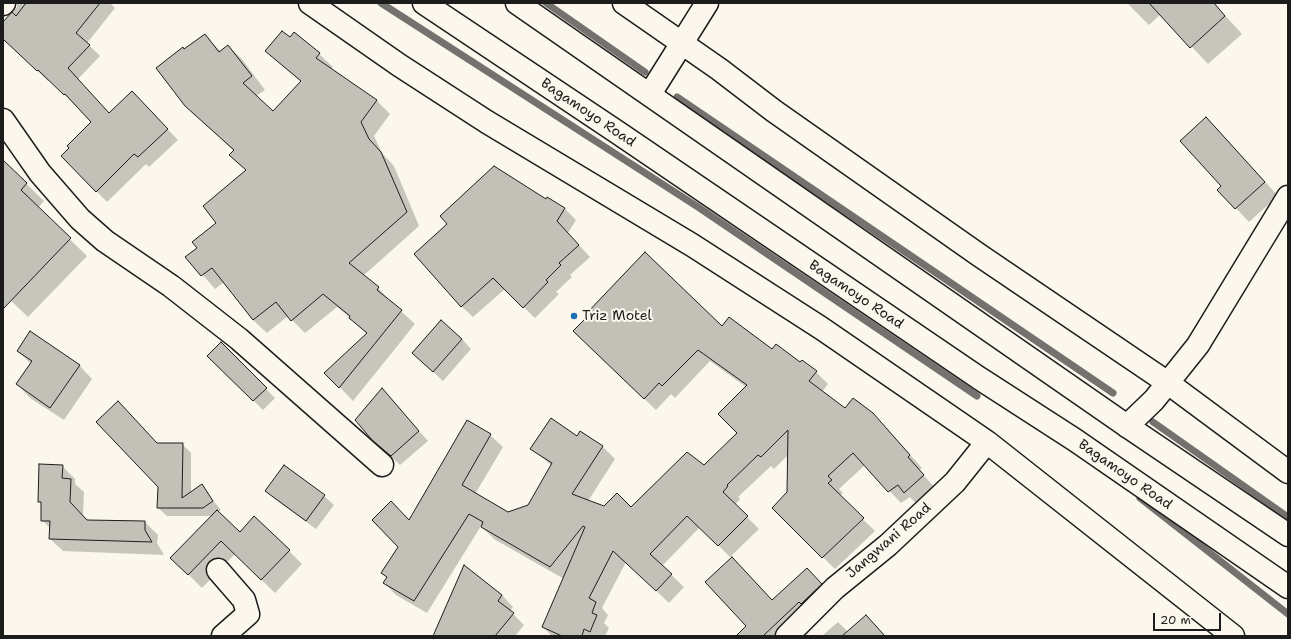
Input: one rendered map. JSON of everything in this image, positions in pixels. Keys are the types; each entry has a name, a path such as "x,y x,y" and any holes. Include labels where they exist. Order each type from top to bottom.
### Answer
{"main road":[{"path":"310,3 399,65 481,118 640,212 770,295 987,442 1233,636"},
{"name":"Bagamoyo Road","path":"424,3 624,136 972,374 1075,440 1288,587"},
{"path":"518,3 1127,426 1288,535"},
{"path":"624,3 683,43 774,111 978,255 1168,383 1288,472"},
{"path":"650,94 707,3"},
{"path":"3,120 40,173 80,219 105,241 171,286 239,339 382,465"},
{"path":"1127,426 1168,383 1198,345 1288,197"},
{"name":"Jangwani Road","path":"787,636 835,588 888,545 955,482 987,442"},
{"path":"218,570 244,600 248,614 223,636"}],"building":[{"path":"26,3 100,3 76,33 90,45 68,68 109,113 132,91 168,129 138,157 134,154 96,192 61,156 69,148 67,146 91,122 65,94 64,95 3,39 3,22 12,12 16,16"},
{"path":"1149,3 1214,3 1225,16 1190,48"},
{"path":"282,31 290,37 294,32 320,53 316,58 377,100 361,122 369,139 381,152 407,212 349,263 379,287 377,290 402,310 339,388 324,373 367,333 349,318 350,316 323,294 291,321 276,302 253,320 212,268 201,276 185,257 197,248 192,242 216,223 203,206 246,170 229,155 234,150 185,106 156,68 183,47 184,49 205,34 219,52 228,45 252,76 243,83 273,111 301,81 265,51"},
{"path":"1206,117 1265,182 1235,209 1217,190 1221,186 1180,141"},
{"path":"3,160 27,183 21,190 71,238 3,309"},
{"path":"494,166 546,199 547,197 565,208 557,221 579,245 559,263 561,265 546,280 548,282 523,308 493,278 461,307 414,254 447,224 440,216"},
{"path":"645,252 722,326 729,317 772,349 776,344 800,362 802,360 817,371 809,381 845,408 853,398 873,413 910,455 908,457 924,475 904,493 898,485 888,492 853,453 828,476 832,480 828,483 864,518 822,558 772,508 787,492 788,430 761,457 758,455 727,485 728,486 723,492 748,516 718,546 687,516 650,554 672,574 656,591 613,551 589,598 596,602 592,613 597,615 590,632 584,629 582,636 562,636 542,627 585,527 583,526 550,567 481,527 483,522 469,514 414,601 383,583 387,577 381,573 398,547 372,520 391,501 409,520 467,420 491,434 462,485 508,512 528,505 552,463 530,449 551,418 577,436 580,431 603,446 572,494 604,506 617,493 631,507 687,452 704,465 737,433 718,414 747,385 698,350 662,386 659,383 644,399 573,331 586,318 584,316"},
{"path":"441,320 462,339 433,372 412,353"},
{"path":"30,331 80,365 50,408 16,384 32,361 17,351"},
{"path":"221,342 267,388 253,401 207,356"},
{"path":"382,388 419,431 391,456 372,440 355,420"},
{"path":"118,401 157,443 183,443 182,498 202,484 213,501 203,508 157,508 158,487 96,422"},
{"path":"39,464 63,465 62,478 71,479 70,502 87,520 145,521 145,530 152,542 49,539 50,521 41,521 41,502 38,502"},
{"path":"284,465 325,495 306,521 265,491"},
{"path":"217,510 240,532 254,516 290,550 261,580 221,541 188,575 170,558"},
{"path":"732,557 772,600 807,568 822,584 801,604 799,602 763,636 736,636 746,626 705,582"},
{"path":"464,565 502,595 498,601 514,613 495,636 433,636"},
{"path":"866,615 885,636 842,636"}],"waterway":[{"path":"381,3 698,207 977,396"},
{"path":"546,3 645,72"},
{"path":"677,97 1113,393"},
{"path":"1153,422 1288,517"},
{"path":"1140,498 1288,614"}],"place":[{"name":"Triz Motel","path":"574,316"}]}
